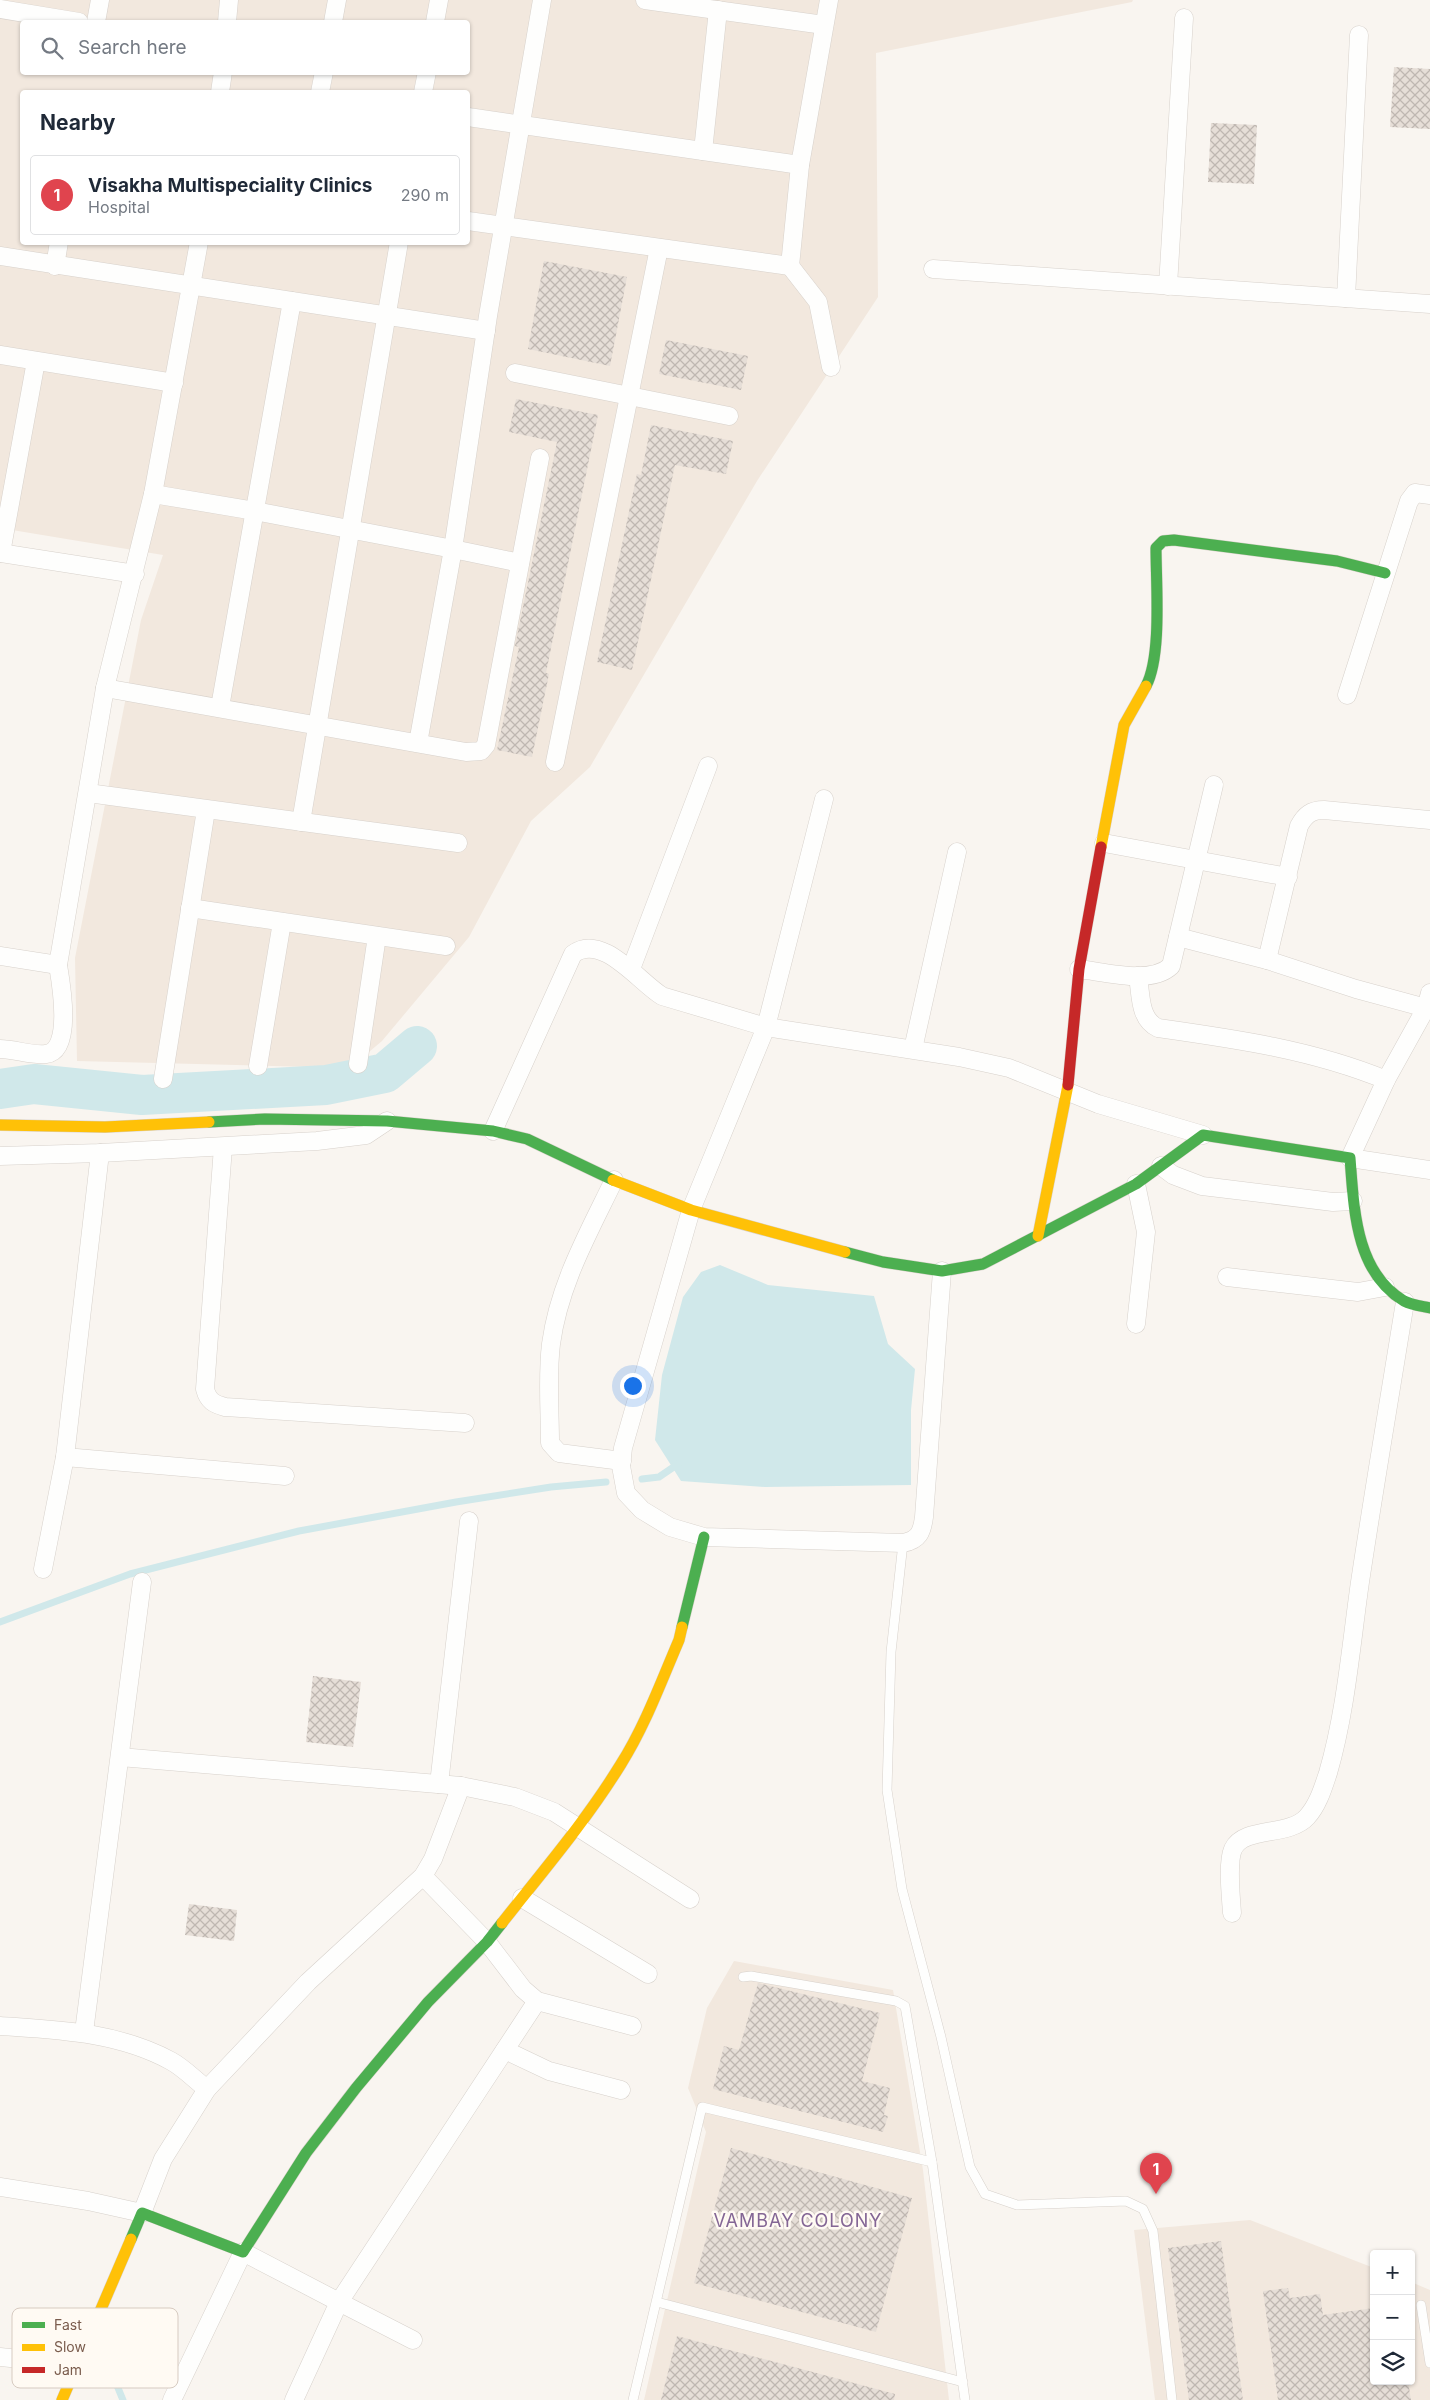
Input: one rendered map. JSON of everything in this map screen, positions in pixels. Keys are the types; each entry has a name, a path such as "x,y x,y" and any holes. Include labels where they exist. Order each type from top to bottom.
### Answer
{"street":[{"path":"96,20 100,0"},
{"path":"227,20 229,0"},
{"path":"333,20 337,0"},
{"path":"435,20 439,0"},
{"path":"418,743 453,549 519,125 542,0"},
{"path":"645,0 824,25"},
{"path":"829,0 800,165 790,266 818,302 831,367"},
{"path":"0,9 67,20"},
{"path":"703,151 718,10"},
{"path":"1168,286 1184,18"},
{"path":"1346,298 1359,35"},
{"path":"220,90 222,75"},
{"path":"320,90 323,75"},
{"path":"423,90 426,75"},
{"path":"470,117 800,165"},
{"path":"470,221 790,266"},
{"path":"55,266 58,245"},
{"path":"0,1049 46,1055 55,1051 59,1045 64,1017 64,999 58,965 105,688 135,574 153,494 199,245"},
{"path":"301,822 316,724 352,529 398,245"},
{"path":"556,762 659,248"},
{"path":"0,256 486,331"},
{"path":"933,270 1430,304"},
{"path":"220,707 292,301"},
{"path":"0,355 174,383"},
{"path":"36,361 1,553 135,574"},
{"path":"516,373 729,416"},
{"path":"105,688 418,743 474,752 481,751 486,744 540,458"},
{"path":"1347,695 1409,501 1415,493 1430,494"},
{"path":"153,494 352,529 520,563"},
{"path":"1038,1236 1067,1091 1080,969 1124,725 1152,674 1156,548 1163,541 1174,540 1337,561 1386,573"},
{"path":"631,969 708,766"},
{"path":"1080,969 1138,976 1155,976 1171,966 1214,784"},
{"path":"88,793 458,843"},
{"path":"824,799 766,1027 691,1210 623,1448 622,1461 626,1493 642,1510 670,1527 704,1537 903,1543 914,1541 922,1531 942,1271"},
{"path":"164,1079 206,810"},
{"path":"1268,960 1299,826 1303,818 1313,810 1430,820"},
{"path":"1104,843 1196,862 1288,877"},
{"path":"913,1049 956,852"},
{"path":"190,908 446,946"},
{"path":"258,1066 282,922"},
{"path":"358,1064 377,936"},
{"path":"1178,937 1268,960 1356,989 1429,1003 1386,1080 1350,1158 1353,1201 1365,1255 1376,1279 1405,1302 1430,1308"},
{"path":"493,1131 572,954 580,949 589,948 599,951 631,969 651,990 662,996 766,1027 913,1049 1009,1068 1098,1104 1203,1135 1430,1170"},
{"path":"0,956 58,965"},
{"path":"1138,976 1144,1014 1148,1023 1158,1028 1313,1054 1353,1066 1386,1080"},
{"path":"0,1125 105,1126 265,1118 387,1122 493,1131 527,1139 614,1180 691,1210 883,1262 942,1271 983,1264 1038,1236 1136,1184 1203,1135"},
{"path":"0,1156 100,1154 352,1138 366,1134 387,1122"},
{"path":"223,1146 204,1389 207,1398 214,1404 225,1407 465,1423"},
{"path":"43,1568 65,1457 100,1154"},
{"path":"1161,1166 1180,1178 1202,1186 1333,1202 1353,1201"},
{"path":"614,1180 570,1270 559,1305 551,1345 550,1444 559,1453 622,1461"},
{"path":"1136,1184 1146,1232 1136,1324"},
{"path":"1227,1277 1358,1292 1386,1287"},
{"path":"1232,1913 1231,1862 1233,1850 1239,1842 1248,1836 1297,1825 1307,1817 1317,1803 1327,1774 1337,1737 1369,1522 1405,1302"},
{"path":"65,1457 285,1476"},
{"path":"439,1784 469,1521"},
{"path":"178,2387 243,2252 306,2153 356,2088 428,2002 486,1942 522,1898 578,1828 622,1763 648,1712 679,1640 704,1537"},
{"path":"84,2032 142,1582"},
{"path":"120,1757 461,1786 515,1797 536,1804 578,1828 690,1899"},
{"path":"101,2308 163,2159 207,2089 308,1982 423,1876 433,1859 461,1786"},
{"path":"423,1876 486,1942 524,1989 537,2001 632,2026"},
{"path":"522,1898 648,1974"},
{"path":"294,2400 339,2302 537,2001"},
{"path":"0,2026 84,2032 132,2045 171,2061 207,2089"},
{"path":"505,2050 549,2071 621,2090"},
{"path":"0,2187 88,2201 142,2213 243,2252 414,2340"},
{"path":"62,2400 67,2388"},
{"path":"172,2400 178,2388"}],"lane":[{"path":"903,1543 891,1652 887,1790 902,1889 940,2037 970,2167 986,2194 1017,2205 1126,2201 1143,2209 1153,2231 1172,2400"},
{"path":"744,1977 751,1976 896,2001 905,2006 932,2162 965,2400"},
{"path":"634,2400 702,2107 932,2162"},
{"path":"658,2302 963,2382"},
{"path":"1421,2304 1430,2363"}],"shaded area":[{"path":"0,0 1133,0 1132,2 876,53 878,297 757,481 590,767 531,821 469,937 382,1041 350,1068 77,1061 75,958 141,620 163,555 0,528"},
{"path":"734,1961 893,1990 923,2170 949,2400 644,2400 706,2132 688,2088 707,2008"},
{"path":"1250,2220 1370,2266 1370,2385 1415,2385 1415,2284 1430,2290 1430,2400 1155,2400 1134,2230"}],"water":[{"path":"720,1265 768,1285 874,1296 888,1344 915,1369 911,1410 911,1485 765,1487 681,1481 655,1440 662,1375 683,1297 701,1272"}],"building":[{"path":"1394,67 1430,69 1430,129 1390,127"},
{"path":"1211,123 1257,125 1254,184 1208,182"},
{"path":"544,261 627,277 610,366 528,349"},
{"path":"666,340 748,356 741,390 659,374"},
{"path":"516,399 598,415 546,673 549,674 532,757 497,750 519,647 515,646 557,442 509,432"},
{"path":"651,425 733,441 726,474 675,465 632,670 597,662 637,474 641,475"},
{"path":"313,1676 361,1682 353,1747 306,1742"},
{"path":"189,1904 237,1910 234,1941 185,1935"},
{"path":"758,1983 880,2013 862,2081 890,2088 884,2115 888,2116 883,2132 713,2089 724,2046 739,2050"},
{"path":"731,2148 912,2198 876,2332 694,2283"},
{"path":"1221,2241 1243,2400 1189,2400 1168,2248"},
{"path":"1288,2288 1290,2298 1320,2294 1323,2315 1370,2309 1370,2385 1409,2385 1411,2400 1278,2400 1263,2291"},
{"path":"677,2336 895,2394 894,2400 661,2400"}],"waterway":[{"path":"0,1089 34,1084 142,1095 326,1085 385,1073 417,1046"},
{"path":"642,1479 659,1477 678,1464"},
{"path":"0,1622 130,1574 299,1531 456,1502 551,1487 606,1482"},
{"path":"118,2388 123,2400"}],"traffic: fast":[{"path":"1146,686 1151,673 1156,639 1156,548 1163,541 1174,540 1337,561 1385,573"},
{"path":"209,1122 265,1119 387,1121 493,1131 527,1139 613,1180"},
{"path":"845,1252 883,1262 942,1271 983,1264 1136,1184 1203,1135 1350,1158 1353,1197 1360,1237 1366,1256 1375,1273 1388,1289 1404,1301 1430,1308"},
{"path":"682,1627 704,1537"},
{"path":"131,2239 142,2213 243,2252 306,2153 356,2088 428,2002 487,1942 502,1923"}],"traffic: slow":[{"path":"1101,847 1124,725 1146,686"},
{"path":"1038,1236 1068,1085"},
{"path":"0,1125 105,1127 209,1122"},
{"path":"613,1180 691,1210 845,1252"},
{"path":"502,1923 579,1826 621,1764 652,1704 679,1640 682,1627"},
{"path":"101,2308 131,2239"},
{"path":"62,2400 67,2388"}],"traffic: jam":[{"path":"1068,1085 1079,969 1101,847"}],"place":[{"name":"Visakha Multispeciality Clinics","path":"1156,2194"}],"district":[{"name":"VAMBAY COLONY","path":"798,2221"}]}
